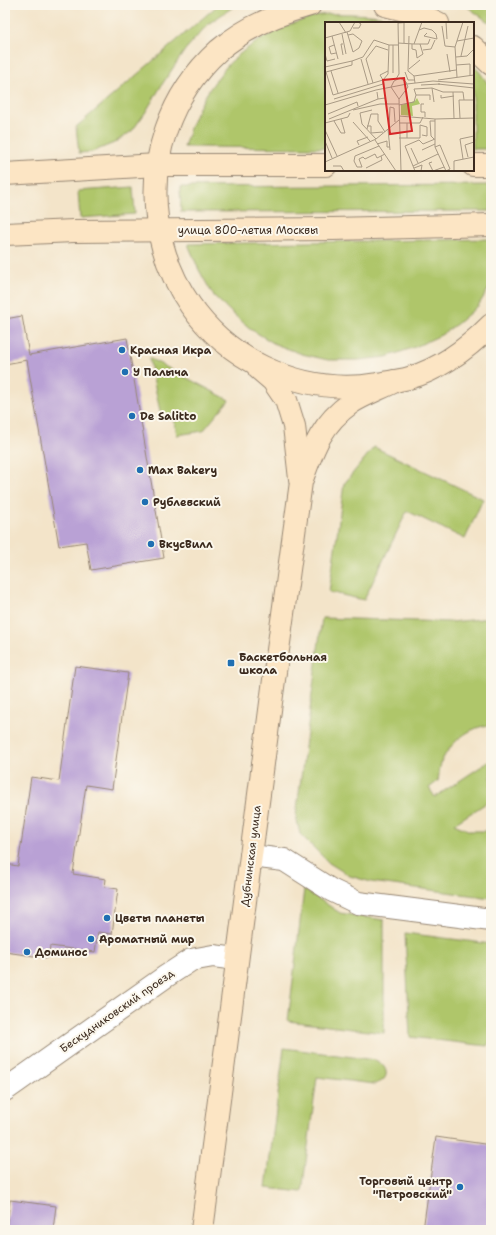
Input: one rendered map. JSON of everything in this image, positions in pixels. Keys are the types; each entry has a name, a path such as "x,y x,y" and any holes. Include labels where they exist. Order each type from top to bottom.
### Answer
{"main road":[{"path":"310,5 287,11 269,19 240,34 219,50 185,91 172,114 163,139 157,165 155,190 158,230 161,243 170,268 182,292 214,333 246,358 281,375 306,383 332,387 361,387 410,378 435,368 458,354 491,325"},
{"path":"385,5 416,13 436,22"},
{"path":"474,48 491,64"},
{"path":"5,174 157,165 325,165"},
{"path":"474,165 491,165"},
{"name":"улица 800-летия Москвы","path":"5,234 74,231 333,229 491,225"},
{"name":"Дубнинская улица","path":"246,358 273,382 286,400 294,426 301,482"},
{"name":"Дубнинская улица","path":"202,1230 301,482 318,438 332,419 352,402 395,381"}],"street":[{"path":"251,856 284,860 331,890 358,903 491,920"},
{"name":"Бескудниковский проезд","path":"5,1090 160,980 191,960 213,956 237,959"}],"green space":[{"path":"218,5 236,5 208,24 185,50 132,131 114,143 92,152 79,153 76,127"},
{"path":"465,5 488,5 491,8 491,24"},
{"path":"324,14 374,15 404,22 325,22 325,148 184,147 195,116 204,98 230,62 252,45 274,32 309,18"},
{"path":"474,67 479,71 491,88 491,149 474,149"},
{"path":"491,185 491,211 181,212 180,187"},
{"path":"133,187 135,214 80,218 78,191"},
{"path":"491,239 491,285 478,306 441,335 415,347 386,357 359,360 328,360 302,354 275,344 252,330 213,295 199,270 188,244"},
{"path":"149,358 229,400 203,431 177,435 173,414 161,416"},
{"path":"374,447 483,499 465,539 407,511 364,600 329,592 344,484"},
{"path":"322,618 451,622 491,618 491,725 483,726 468,732 455,742 441,763 438,781 429,788 435,797 491,760 491,800 454,824 470,831 491,831 491,898 371,882 350,876 329,863 300,834 296,816"},
{"path":"304,889 340,913 384,920 384,1033 288,1021"},
{"path":"405,933 491,944 491,1040 487,1046 410,1037"},
{"path":"284,1048 375,1060 383,1066 386,1073 383,1080 374,1084 317,1077 302,1192 266,1188"}],"building":[{"path":"22,316 29,355 127,338 164,558 91,570 86,542 59,546 27,360 5,364 5,319"},
{"path":"75,666 128,673 112,789 86,785 73,874 106,879 105,887 118,889 112,934 98,932 95,952 50,946 48,958 5,952 5,864 18,866 31,777 59,781"},
{"name":"Торговый центр \"Петровский\"","path":"436,1137 491,1145 491,1230 423,1230"},
{"path":"10,1200 56,1206 53,1230 6,1230"}],"place":[{"name":"Красная Икра","path":"122,350"},
{"name":"У Палыча","path":"125,372"},
{"name":"De Salitto","path":"132,416"},
{"name":"Max Bakery","path":"140,470"},
{"name":"Рублевский","path":"145,502"},
{"name":"ВкусВилл","path":"151,544"},
{"name":"Баскетбольная школа","path":"231,663"},
{"name":"Цветы планеты","path":"107,918"},
{"name":"Ароматный мир","path":"91,939"},
{"name":"Доминос","path":"27,952"},
{"name":"Торговый центр \"Петровский\"","path":"460,1187"}]}
